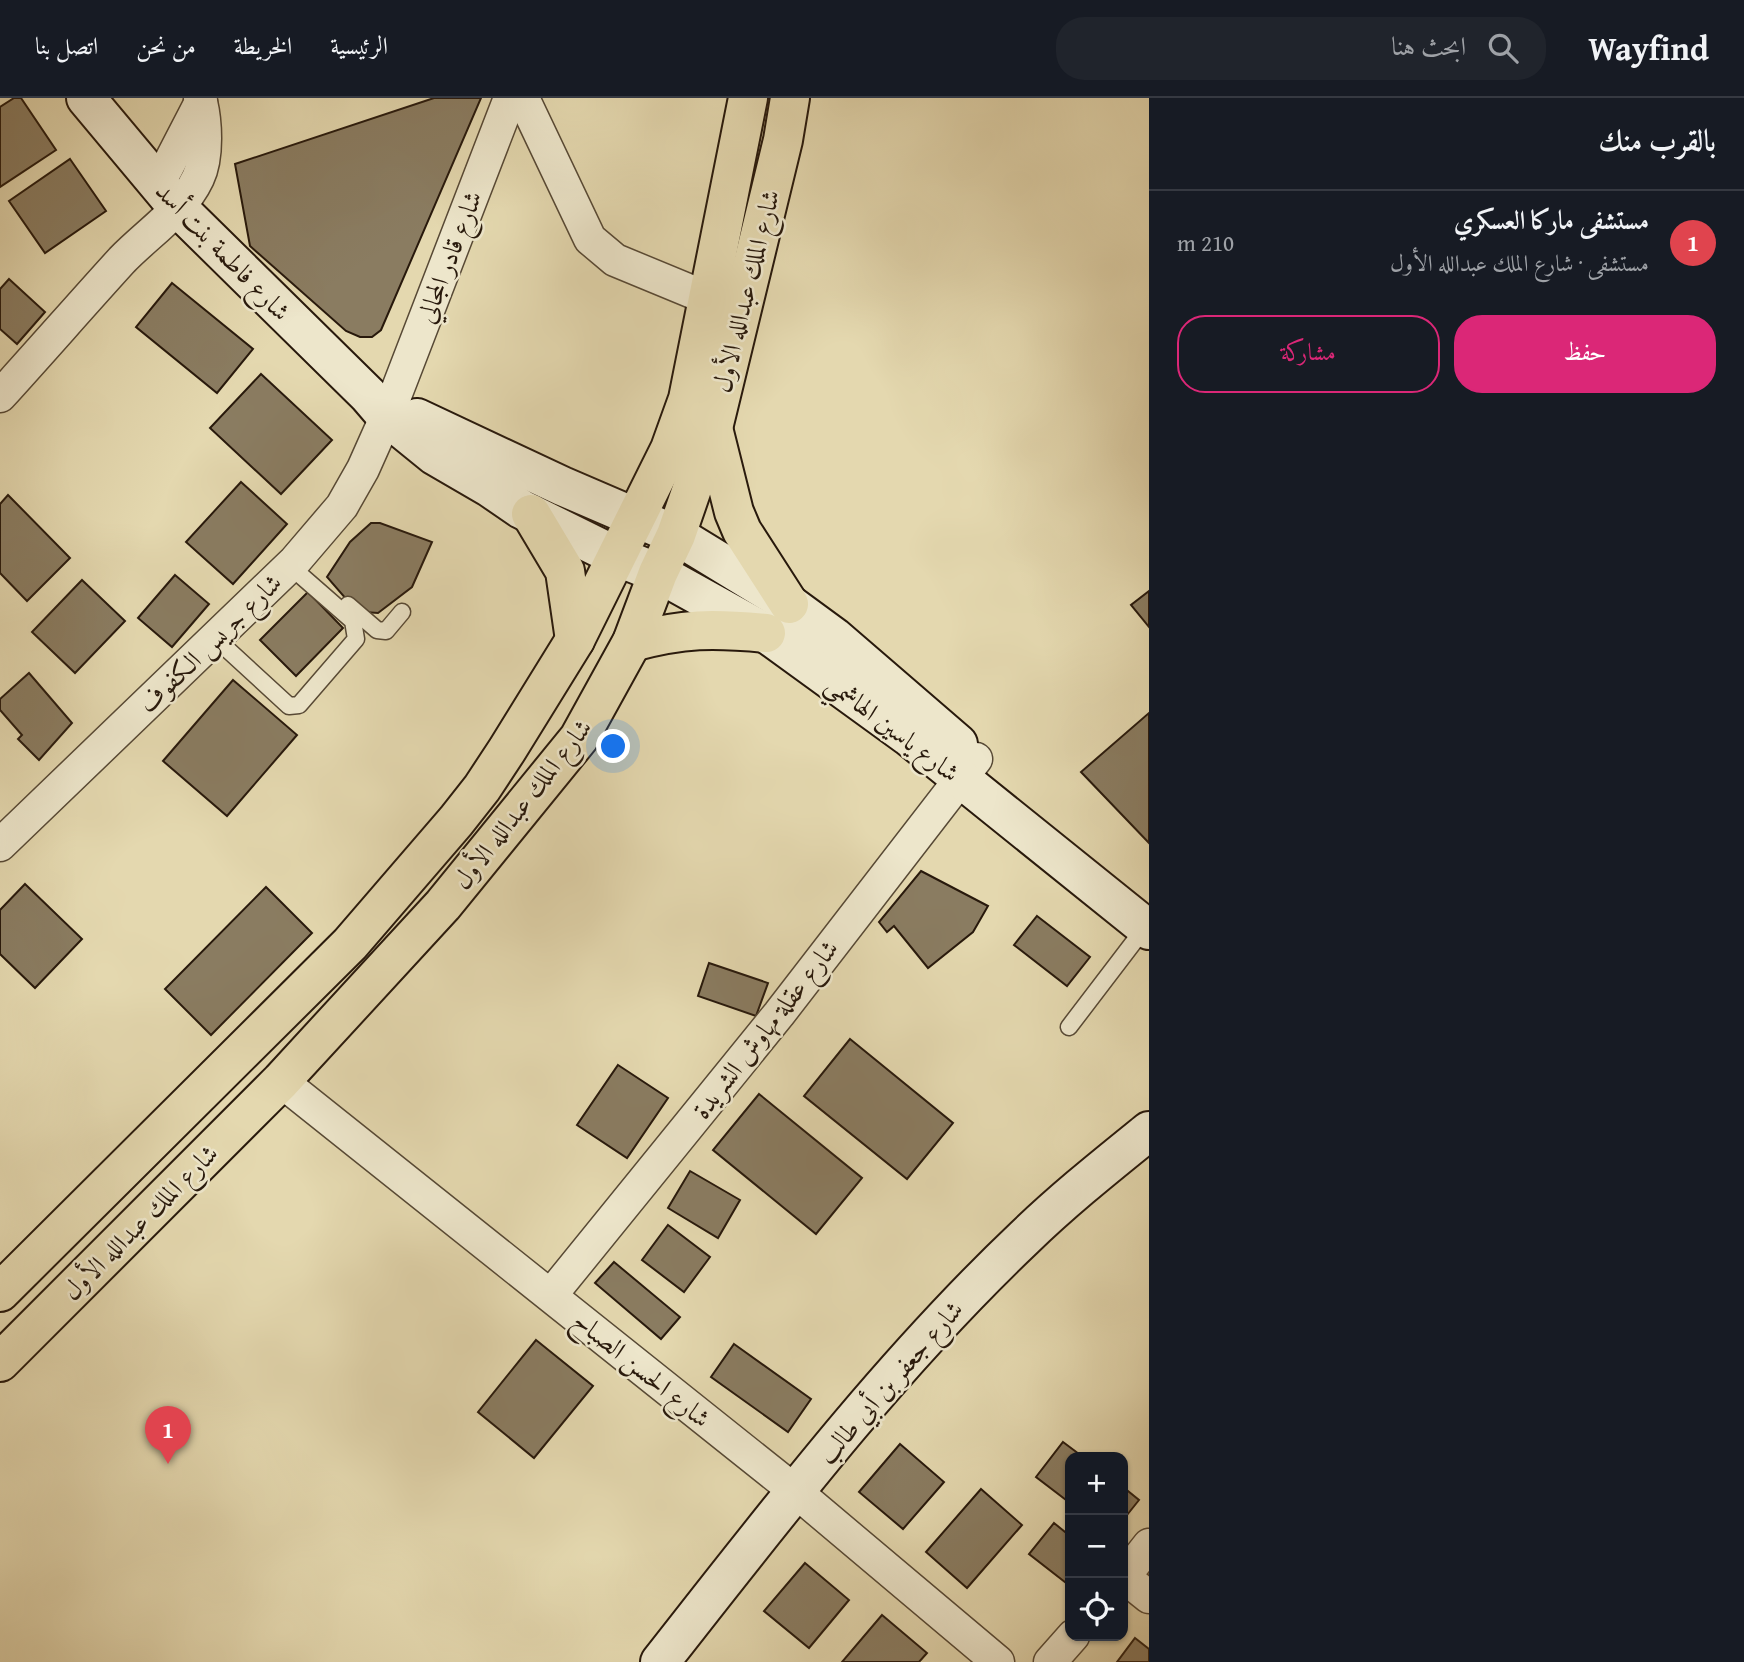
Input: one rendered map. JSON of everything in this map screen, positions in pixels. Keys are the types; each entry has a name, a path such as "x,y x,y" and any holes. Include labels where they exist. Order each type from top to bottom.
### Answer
{"main road":[{"name":"شارع الملك عبدالله الأول","path":"0,1292 350,944 482,788 575,640 670,449 688,399 748,98"},
{"name":"شارع الملك عبدالله الأول","path":"0,1362 281,1081 443,905 579,738 632,642 658,573 676,535 713,428 783,140 790,98"},
{"path":"713,428 734,512 742,531 789,604"},
{"path":"531,514 565,571 575,640"},
{"path":"632,642 665,633 701,629 766,634"}],"street":[{"name":"شارع فاطمة بنت أسد","path":"86,98 168,197 434,455 531,514 618,557"},
{"name":"شارع قادر المجالي","path":"382,405 510,98"},
{"path":"523,98 590,239 615,260 707,298"},
{"path":"0,396 123,260 168,197 200,100"},
{"name":"شارع فاطمة بنت أسد","path":"382,405 562,486 637,516"},
{"name":"شارع جريس الكفوف","path":"0,845 292,563 342,506 363,469 382,405"},
{"name":"شارع ياسين الهاشمي","path":"637,516 676,535 789,604 834,637 968,768 1148,920"},
{"name":"شارع ياسين الهاشمي","path":"618,557 658,573 766,634 908,736 968,768"},
{"name":"شارع عقلة مهاوش الشريدة","path":"551,1295 779,1014 968,768"},
{"name":"شارع الحسن الصباح","path":"281,1081 795,1491 998,1662"},
{"name":"شارع جعفر بن أبي طالب","path":"660,1662 795,1491 918,1348 1024,1237 1149,1130"},
{"path":"1128,1572 1149,1545"},
{"path":"1128,1582 1149,1597"},
{"path":"1050,1662 1069,1641"}],"lane":[{"path":"292,563 377,630 386,631 402,612"},
{"path":"215,638 289,706 299,705 356,639 353,621 292,563"},
{"path":"1069,1027 1148,920"}],"building":[{"path":"14,98 21,98 56,150 0,187 0,107"},
{"path":"434,98 481,98 381,330 372,337 360,337 346,331 250,246 235,164"},
{"path":"70,159 106,211 45,253 9,201"},
{"path":"9,279 45,312 17,344 0,329 0,289"},
{"path":"172,283 253,349 217,393 136,327"},
{"path":"261,374 332,440 281,494 210,428"},
{"path":"241,482 287,524 233,584 186,542"},
{"path":"8,495 70,558 27,601 0,573 0,504"},
{"path":"371,523 380,523 432,542 412,587 378,613 364,612 353,607 327,577 350,542"},
{"path":"175,575 209,604 172,647 138,618"},
{"path":"82,580 125,621 75,673 32,632"},
{"path":"1149,591 1149,627 1131,605"},
{"path":"308,592 343,628 296,676 260,640"},
{"path":"29,673 72,723 39,760 18,739 22,735 0,710 0,699"},
{"path":"233,680 297,735 227,816 163,761"},
{"path":"1149,713 1149,843 1081,772"},
{"path":"921,871 988,906 973,932 928,968 894,926 887,932 879,922"},
{"path":"25,884 82,939 35,988 0,954 0,910"},
{"path":"266,887 312,933 211,1035 165,989"},
{"path":"1037,916 1090,957 1067,986 1014,945"},
{"path":"709,963 768,983 756,1016 698,996"},
{"path":"850,1039 953,1123 907,1179 804,1096"},
{"path":"618,1065 668,1098 627,1158 577,1125"},
{"path":"759,1094 862,1178 816,1234 713,1150"},
{"path":"690,1171 740,1200 718,1238 668,1208"},
{"path":"668,1225 710,1257 684,1292 642,1260"},
{"path":"614,1262 680,1317 661,1339 595,1283"},
{"path":"536,1340 593,1386 534,1458 478,1412"},
{"path":"734,1344 811,1399 788,1432 711,1377"},
{"path":"1063,1442 1076,1452 1065,1452 1065,1499 1036,1477"},
{"path":"900,1444 944,1482 903,1529 859,1492"},
{"path":"981,1489 1022,1525 967,1588 926,1552"},
{"path":"1128,1491 1139,1500 1128,1514"},
{"path":"1054,1523 1065,1532 1065,1582 1029,1554"},
{"path":"805,1563 849,1600 809,1648 764,1611"},
{"path":"882,1615 927,1653 919,1662 842,1662"},
{"path":"1135,1638 1149,1649 1149,1662 1117,1662"}],"place":[{"name":"مستشفى ماركا العسكري","path":"168,1464"}]}
